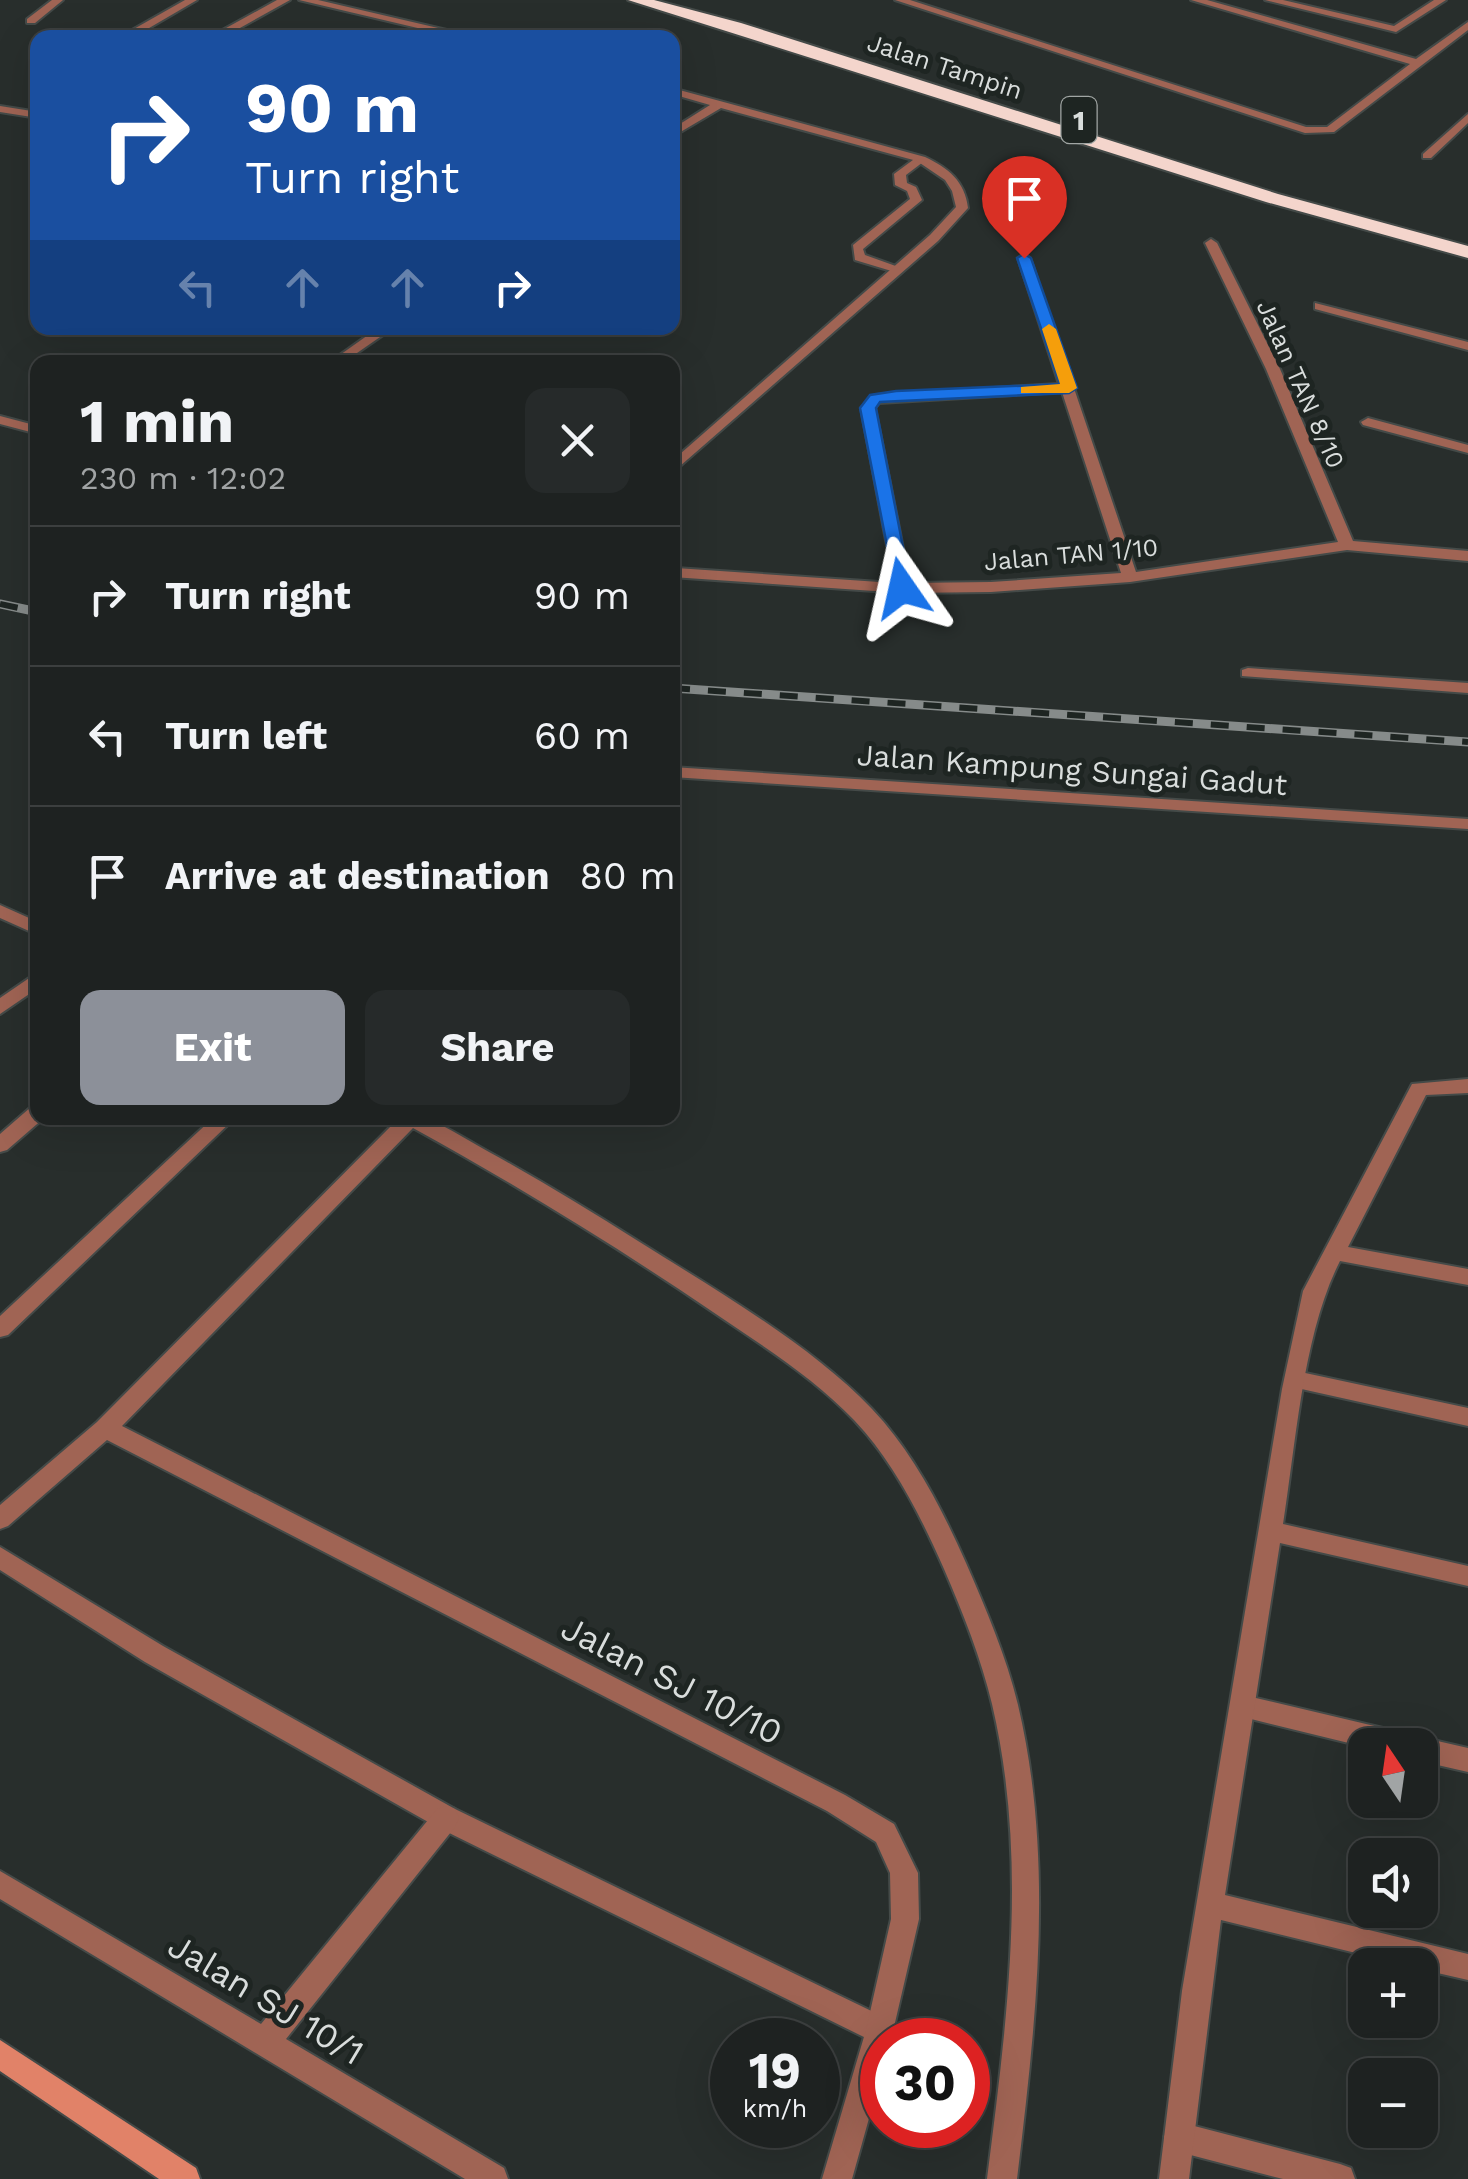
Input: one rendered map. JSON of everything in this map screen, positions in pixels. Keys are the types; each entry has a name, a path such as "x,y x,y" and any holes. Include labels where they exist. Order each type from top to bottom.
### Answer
{"highway":[{"name":"Jalan Tampin","path":"636,0 736,26 1272,198 1468,252"},
{"name":"Jalan Tampin","path":"692,0 1287,186 1468,234"}],"street":[{"path":"31,21 58,0"},
{"path":"138,30 192,0"},
{"path":"228,30 284,0"},
{"path":"304,0 440,30"},
{"path":"900,0 1304,130 1330,130 1468,24"},
{"path":"1196,0 1417,63"},
{"path":"1270,0 1396,29 1441,0"},
{"path":"680,93 920,159 950,178 962,194 962,208 898,269 680,462"},
{"path":"680,129 719,104"},
{"path":"0,109 30,115"},
{"path":"1427,156 1468,117"},
{"path":"898,269 859,257 858,248 916,200 912,189 901,185 900,174 920,159"},
{"name":"Jalan TAN 8/10","path":"1211,243 1273,369 1347,545"},
{"path":"1024,258 1130,577"},
{"path":"1320,306 1468,346"},
{"path":"346,355 376,335"},
{"path":"902,588 868,408 875,398 1069,388"},
{"path":"0,420 30,428"},
{"path":"1368,422 1468,449"},
{"name":"Jalan TAN 1/10","path":"680,573 902,588 1130,577 1347,545 1468,556"},
{"path":"1248,674 1468,688"},
{"name":"Jalan Kampung Sungai Gadut","path":"680,773 1468,824"},
{"path":"0,911 30,925"},
{"path":"0,1008 30,984"},
{"path":"1174,2179 1210,1904 1314,1291 1420,1089 1468,1086"},
{"path":"0,1145 30,1119"},
{"path":"0,1329 218,1125"},
{"path":"0,1519 104,1428 404,1125"},
{"path":"424,1125 517,1176 801,1361 879,1432 932,1518 974,1602 997,1666 1021,1771 1028,1882 1024,2000 1002,2179"},
{"path":"1335,1252 1468,1277"},
{"path":"1296,1380 1468,1417"},
{"name":"Jalan SJ 10/10","path":"104,1428 836,1803 885,1833 904,1873 905,1919 883,2018"},
{"path":"1272,1531 1468,1576"},
{"path":"0,1558 154,1654 446,1818 860,2020"},
{"path":"1243,1706 1348,1731"},
{"path":"1438,1753 1468,1760"},
{"path":"264,2042 446,1818"},
{"name":"Jalan SJ 10/1","path":"0,1884 493,2179"},
{"path":"1210,1904 1468,1967"},
{"path":"0,2054 185,2179"},
{"name":"Jalan SJ 10/10","path":"836,2179 860,2098"},
{"path":"1179,2137 1340,2179"}],"railway":[{"path":"0,604 30,610"},
{"path":"680,689 1468,742"}],"slow traffic":[{"path":"1027,390 1069,388 1049,329"}],"route":[{"path":"902,588 868,408 875,398 1069,388 1024,258"}]}
